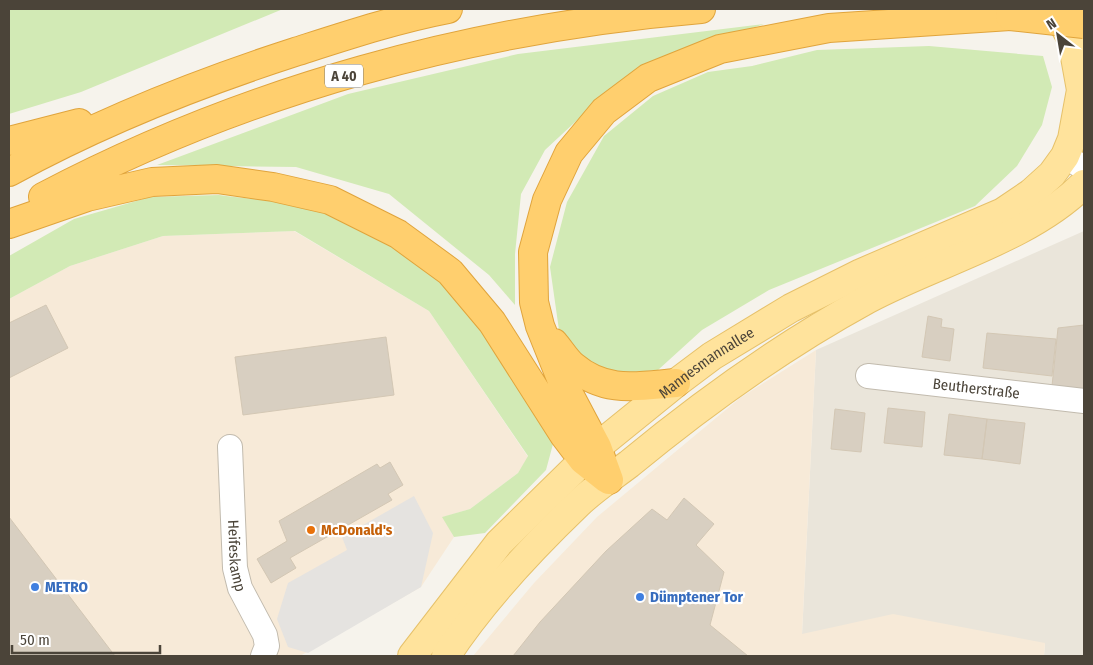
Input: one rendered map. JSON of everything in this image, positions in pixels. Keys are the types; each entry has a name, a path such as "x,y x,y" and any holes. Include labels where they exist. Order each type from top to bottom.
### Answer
{"highway":[{"name":"A 40","path":"9,172 139,108 234,72 318,44 448,9"},
{"name":"A 40","path":"9,216 112,163 177,135 278,96 377,66 466,43 566,24 701,9"},
{"path":"955,9 1084,24"},
{"path":"609,480 590,453 540,326 534,302 533,252 547,200 570,153 604,111 648,78 720,49 829,28 1010,16"},
{"path":"9,140 139,108"},
{"path":"9,224 87,197 152,182 217,179 273,186 330,200 398,234 450,272 492,322 564,435 590,453"},
{"path":"540,326 573,366 598,382 622,388 676,382"}],"main road":[{"name":"Mannesmannallee","path":"412,656 499,543 590,453 676,382 712,356 791,308 861,273 1003,212 1031,193 1052,174 1075,162 1072,139 1081,90 1072,40 1055,9"},
{"name":"Mannesmannallee","path":"446,656 516,568 580,502 711,398 797,340 868,299 926,271 1014,233 1059,206 1084,184"}],"street":[{"name":"Beutherstraße","path":"868,376 1084,401"},
{"name":"Heifeskamp","path":"230,447 235,568 240,588 265,635 266,646 263,656"}],"shaded area":[{"path":"294,231 429,311 528,457 518,473 470,509 443,517 454,537 421,587 300,656 9,656 9,299 70,266 163,236"},
{"path":"1084,231 1084,656 1044,656 1045,644 802,635 816,350"},
{"path":"816,350 802,634 893,614 1045,643 1044,656 473,656 534,583 597,517 740,398"},
{"path":"414,496 433,533 421,587 308,653 288,647 277,619 288,583 347,550 342,537"}],"green space":[{"path":"9,9 283,9 81,92 9,114"},
{"path":"764,24 651,63 587,111 545,150 521,194 515,254 515,305 489,275 389,194 296,167 157,165 348,94 518,54"},
{"path":"929,46 1043,56 1052,87 1042,125 1017,166 975,206 769,290 702,330 658,370 612,374 584,363 559,330 550,267 567,202 604,136 653,96 708,72 752,66 817,50"},
{"path":"219,195 301,206 341,219 374,235 407,255 435,277 462,306 503,363 553,444 546,470 485,533 454,537 442,517 470,509 518,473 528,456 429,311 295,231 163,236 70,266 9,299 9,256 74,219 150,197"}],"building":[{"path":"46,305 68,348 9,378 9,323"},
{"path":"928,316 942,319 941,327 954,329 950,361 922,357"},
{"path":"1084,325 1084,389 1052,386 1058,328"},
{"path":"987,333 1056,339 1052,376 983,368"},
{"path":"386,337 394,395 243,415 235,357"},
{"path":"888,408 925,412 922,447 884,443"},
{"path":"835,409 865,413 861,452 831,449"},
{"path":"949,414 987,419 982,459 944,455"},
{"path":"987,419 1025,423 1020,464 982,459"},
{"name":"McDonald's","path":"390,462 403,485 388,494 392,500 290,558 296,568 271,583 257,559 287,541 279,521 377,464 380,468"},
{"name":"Dümptener Tor","path":"684,498 714,524 696,545 724,572 710,625 748,656 513,656 540,622 606,551 652,509 667,520"},
{"name":"METRO","path":"9,517 115,656 9,656"}],"place":[{"name":"McDonald's","path":"311,530"},
{"name":"METRO","path":"35,587"},
{"name":"Dümptener Tor","path":"640,597"}]}
